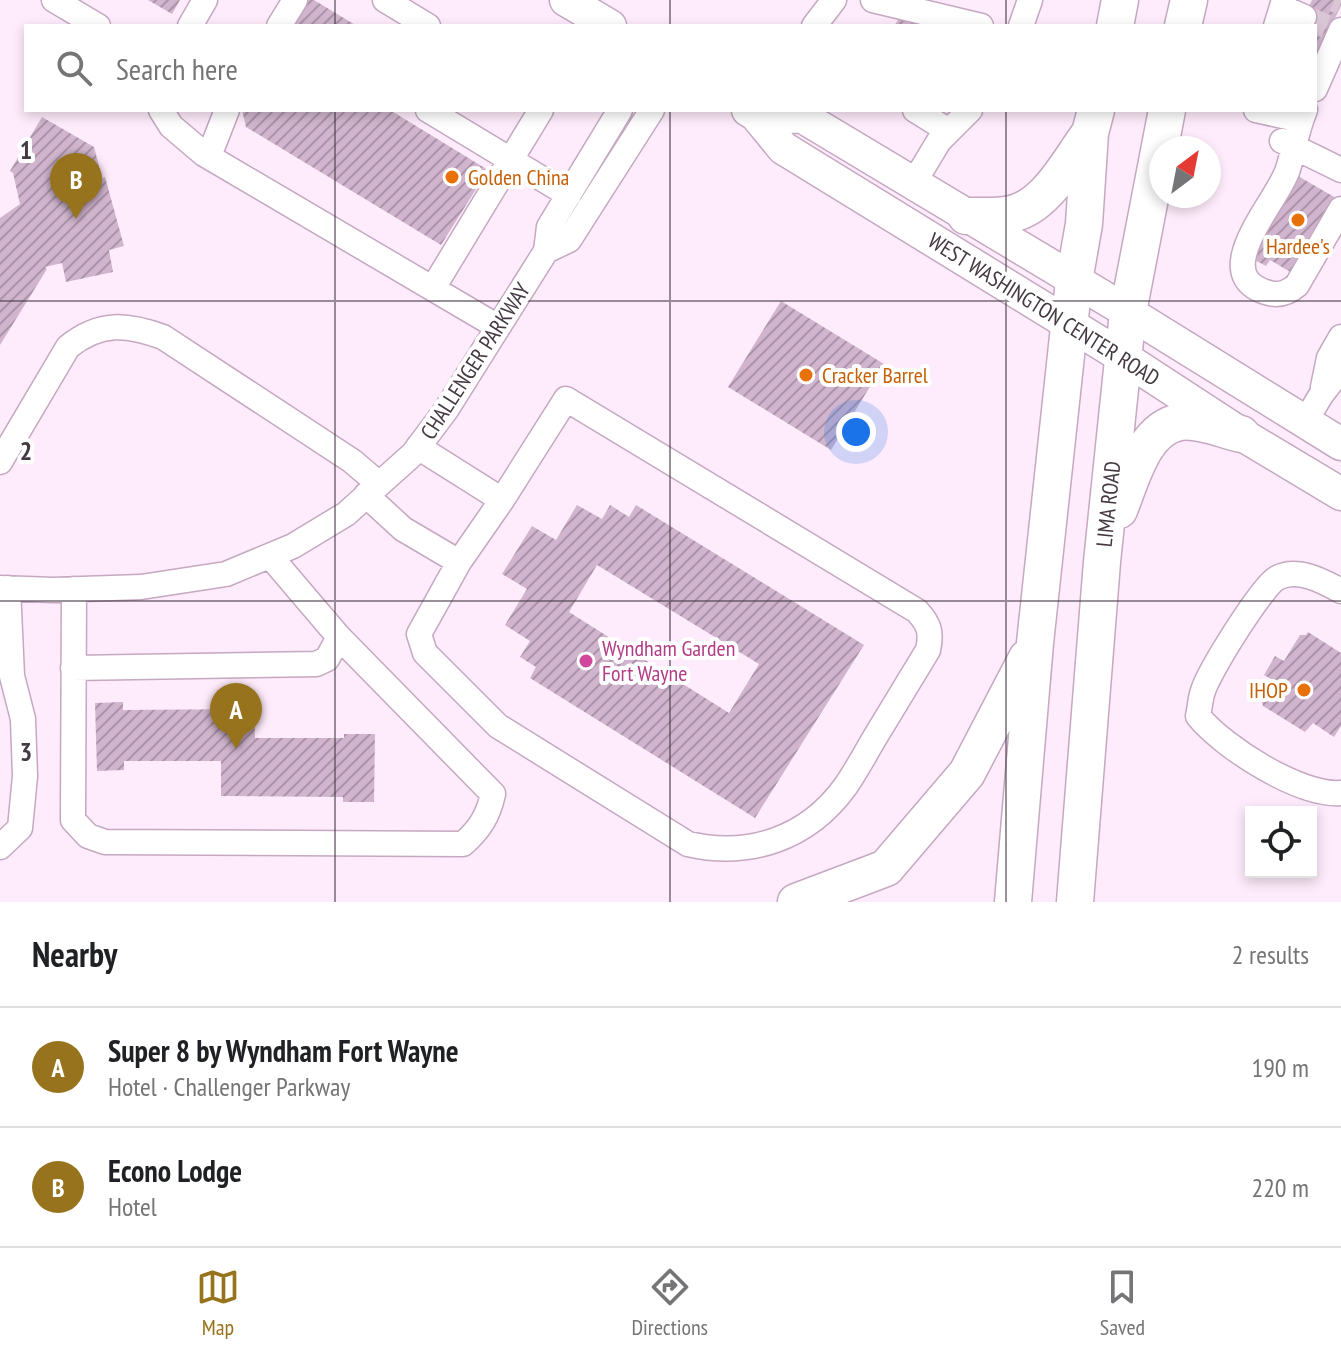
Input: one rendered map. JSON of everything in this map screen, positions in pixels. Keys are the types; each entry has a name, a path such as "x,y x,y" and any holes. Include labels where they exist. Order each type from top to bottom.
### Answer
{"highway":[{"path":"1115,24 1120,0"},
{"path":"1183,24 1189,0"},
{"name":"LIMA ROAD","path":"1075,902 1103,549 1128,312 1167,112"},
{"path":"966,216 1012,214 1037,200 1051,185 1093,121"},
{"path":"1013,902 1035,643 1074,281 1084,224 1093,121"},
{"path":"1103,549 1149,441 1164,428 1180,422 1195,423 1241,434"},
{"path":"796,902 886,868 967,773 1035,643"}],"main road":[{"path":"566,0 607,24"},
{"name":"WEST WASHINGTON CENTER ROAD","path":"754,112 803,117 1128,312 1313,408 1341,444"},
{"name":"WEST WASHINGTON CENTER ROAD","path":"754,112 783,148 1341,494"}],"street":[{"path":"54,0 95,24"},
{"path":"191,24 205,0"},
{"path":"280,24 295,0"},
{"path":"385,0 420,24"},
{"path":"816,24 834,0"},
{"path":"873,0 935,20 966,24"},
{"path":"1022,24 1030,0"},
{"path":"1317,80 1323,57 1337,30"},
{"path":"162,112 171,126 209,156 498,327"},
{"path":"209,156 226,112"},
{"path":"431,112 569,195"},
{"path":"433,288 540,112"},
{"name":"CHALLENGER PARKWAY","path":"4,588 141,587 226,574 293,546 346,514 418,447 446,410 546,251 549,227 619,112"},
{"name":"CHALLENGER PARKWAY","path":"546,251 569,240 651,112"},
{"path":"921,112 949,131"},
{"path":"913,184 939,141 968,112"},
{"path":"1275,112 1303,115 1287,144 1288,171 1244,247 1243,266 1247,278 1257,287 1278,295 1289,291 1297,285 1341,209"},
{"path":"1287,144 1341,170"},
{"path":"0,462 68,347 82,336 107,328 133,326 163,337 352,461 403,529 459,562"},
{"path":"1313,408 1329,358 1341,337"},
{"path":"1313,408 1341,369"},
{"path":"566,399 917,611 928,622 931,636 928,650 844,789 816,816 785,838 749,848 713,850 688,844 498,726 425,653 419,634 459,562 502,500 566,399"},
{"path":"418,447 502,500"},
{"path":"74,589 73,820 88,836 105,842 463,844 479,831 493,794 339,637 270,556"},
{"path":"1341,591 1325,582 1294,573 1276,578 1261,592 1203,690 1198,716 1212,733 1292,783 1323,794 1341,793"},
{"path":"0,847 20,828 25,776 23,719 6,675 4,588"},
{"path":"73,668 316,664 327,659 339,637"}],"building":[{"path":"148,0 180,0 172,14"},
{"path":"308,0 314,0 354,24 292,24"},
{"path":"1312,0 1341,0 1341,6 1317,55 1317,24 1300,24"},
{"path":"900,17 924,24 895,24"},
{"path":"242,112 393,112 488,170 441,245 246,127"},
{"path":"42,117 94,147 124,246 109,250 113,272 66,282 62,263 45,267 47,269 0,345 0,218 20,204 10,171"},
{"name":"Hardee's","path":"1298,176 1336,198 1292,273 1270,260 1266,266 1253,259 1254,251"},
{"name":"Cracker Barrel","path":"781,301 884,364 831,450 728,387"},
{"name":"Wyndham Garden Fort Wayne","path":"577,505 602,519 610,505 629,517 636,505 864,645 755,818 530,678 536,667 520,657 530,641 505,625 527,589 502,574 532,526 556,540","holes":["597,565 759,664 729,713 569,612"]},
{"name":"IHOP","path":"1308,632 1341,653 1341,726 1334,737 1313,723 1305,732 1263,706 1262,702 1273,680 1264,675 1275,656 1284,661 1300,635"},
{"path":"123,702 123,710 254,709 255,738 344,738 344,734 375,734 374,802 343,802 343,797 221,796 221,761 124,761 124,770 97,771 95,703"}],"tunnel":[{"path":"1335,0 1341,3"},
{"path":"1304,17 1330,28"}],"place":[{"name":"Golden China","path":"452,177"},
{"name":"Econo Lodge","path":"76,219"},
{"name":"Hardee's","path":"1298,220"},
{"name":"Cracker Barrel","path":"806,375"},
{"name":"Wyndham Garden Fort Wayne","path":"586,661"},
{"name":"IHOP","path":"1304,690"},
{"name":"Super 8 by Wyndham Fort Wayne","path":"236,749"}]}
